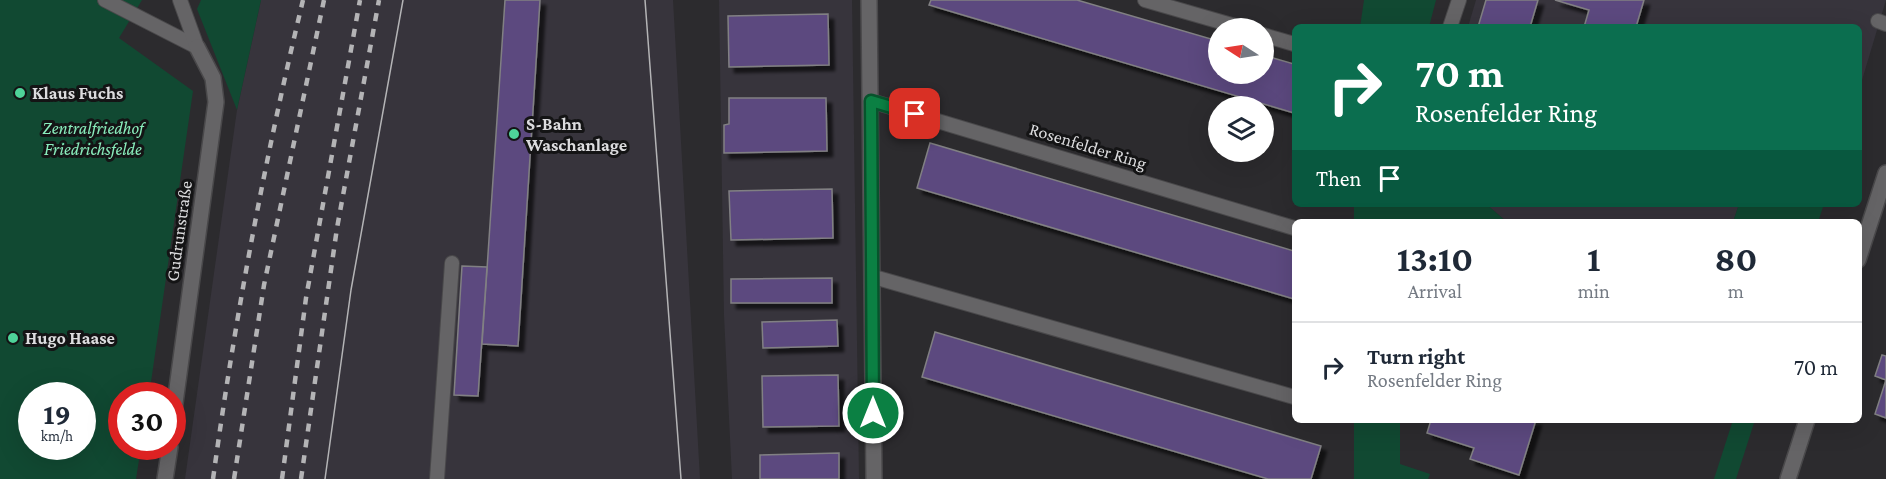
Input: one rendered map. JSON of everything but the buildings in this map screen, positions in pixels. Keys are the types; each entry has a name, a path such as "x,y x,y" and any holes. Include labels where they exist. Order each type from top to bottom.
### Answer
{"street":[{"path":"869,0 874,277 874,479"},
{"name":"Gudrunstraße","path":"178,382 216,102 213,78 197,46"},
{"path":"1862,248 1886,173"},
{"path":"1788,479 1806,423"},
{"path":"165,479 168,460"}],"lane":[{"path":"105,0 197,46"},
{"path":"180,0 197,46"},
{"path":"1145,0 1208,18"},
{"path":"1451,24 1459,0"},
{"path":"1274,38 1292,43"},
{"name":"Rosenfelder Ring","path":"871,101 1292,227"},
{"path":"436,479 452,264"},
{"path":"874,277 1292,396"}],"shaded area":[{"path":"261,0 673,0 700,479 185,479 237,110"},
{"path":"719,0 852,0 859,479 732,479 724,315"},
{"path":"1476,0 1886,0 1862,80 1862,24 1469,24"},
{"path":"1490,207 1738,207 1734,219 1504,219"}],"green space":[{"name":"Zentralfriedhof Friedrichsfelde","path":"0,0 142,0 119,38 193,91 151,382 108,382 108,460 139,460 136,479 0,479"},
{"path":"201,0 261,0 237,110 197,9"},
{"path":"1364,0 1436,0 1430,24 1360,24"},
{"path":"1354,207 1490,207 1504,219 1354,219"},
{"path":"1738,207 1823,207 1819,219 1734,219"},
{"path":"1354,423 1400,423 1400,464 1430,474 1428,479 1354,479"},
{"path":"1732,423 1754,423 1736,479 1714,479"}],"tram line":[{"path":"325,479 351,290 403,0"},
{"path":"645,0 681,479"}],"railway":[{"path":"213,479 252,238 303,0"},
{"path":"234,479 264,285 324,0"},
{"path":"282,479 306,298 360,0"},
{"path":"301,479 337,228 379,0"}],"place":[{"name":"Klaus Fuchs","path":"20,93"},
{"name":"S-Bahn Waschanlage","path":"514,134"},
{"name":"Hugo Haase","path":"13,338"}],"route":[{"path":"873,413 874,277 871,101 915,114"}]}
